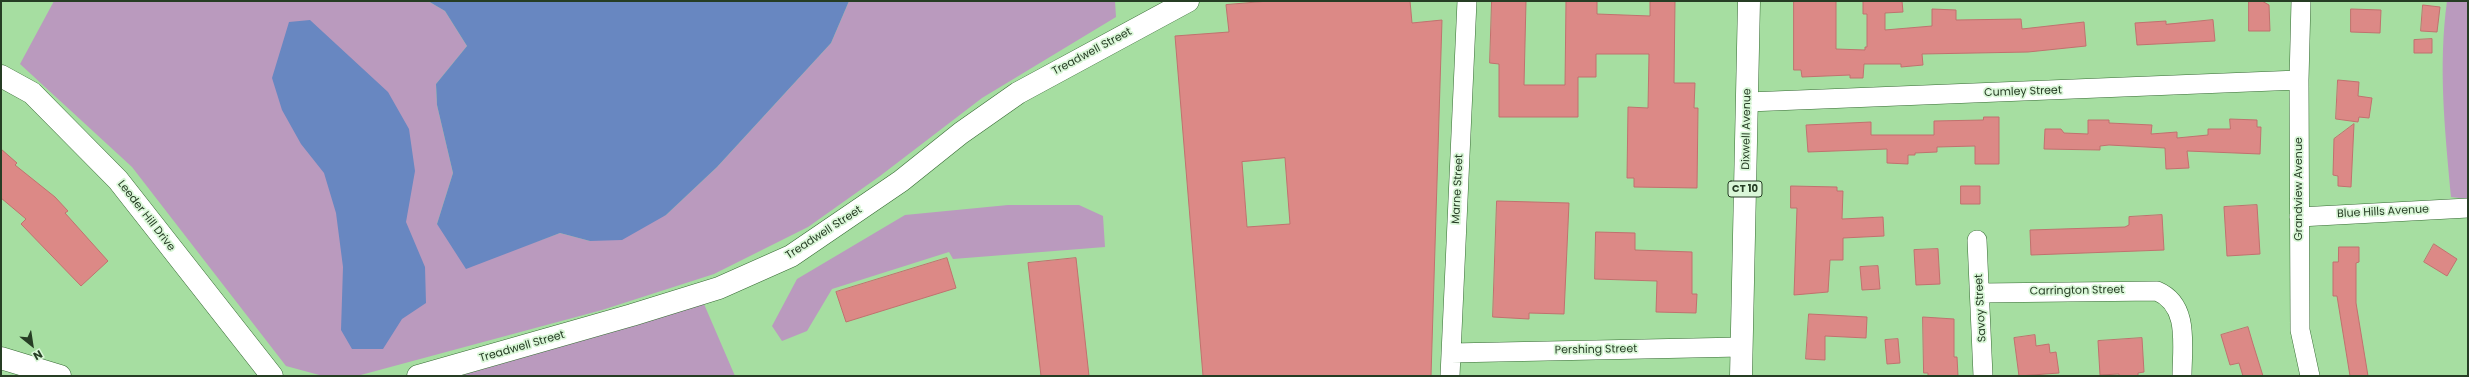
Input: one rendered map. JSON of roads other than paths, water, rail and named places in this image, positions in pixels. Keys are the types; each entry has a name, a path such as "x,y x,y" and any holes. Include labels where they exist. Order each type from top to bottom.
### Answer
{"street":[{"name":"Treadwell Street","path":"418,376 632,316 720,288 791,256 901,181 992,110 1048,75 1155,17 1188,1"},
{"name":"Marne Street","path":"1450,376 1467,1"},
{"name":"Dixwell Avenue","path":"1741,376 1749,1"},
{"name":"Grandview Avenue","path":"2301,1 2299,80 2300,330 2310,376"},
{"name":"Leeder Hill Drive","path":"1,76 32,93 118,180 272,376"},
{"name":"Cumley Street","path":"1748,102 2299,80"},
{"name":"Blue Hills Avenue","path":"2299,217 2468,208"},
{"name":"Savoy Street","path":"1977,240 1981,293 1983,376"},
{"name":"Carrington Street","path":"1981,293 2151,290 2171,299 2180,312 2182,376"},
{"name":"Pershing Street","path":"1451,353 1741,347"},
{"path":"1,358 34,372 60,376"}],"water":[{"path":"428,1 849,1 831,43 717,167 666,215 622,240 590,241 560,233 466,269 437,224 453,173 437,105 436,84 467,46 445,11"},
{"path":"310,20 388,92 409,129 415,171 406,222 425,267 426,303 402,319 383,349 352,349 341,330 343,267 336,213 324,173 301,144 282,110 272,78 289,22"}]}
